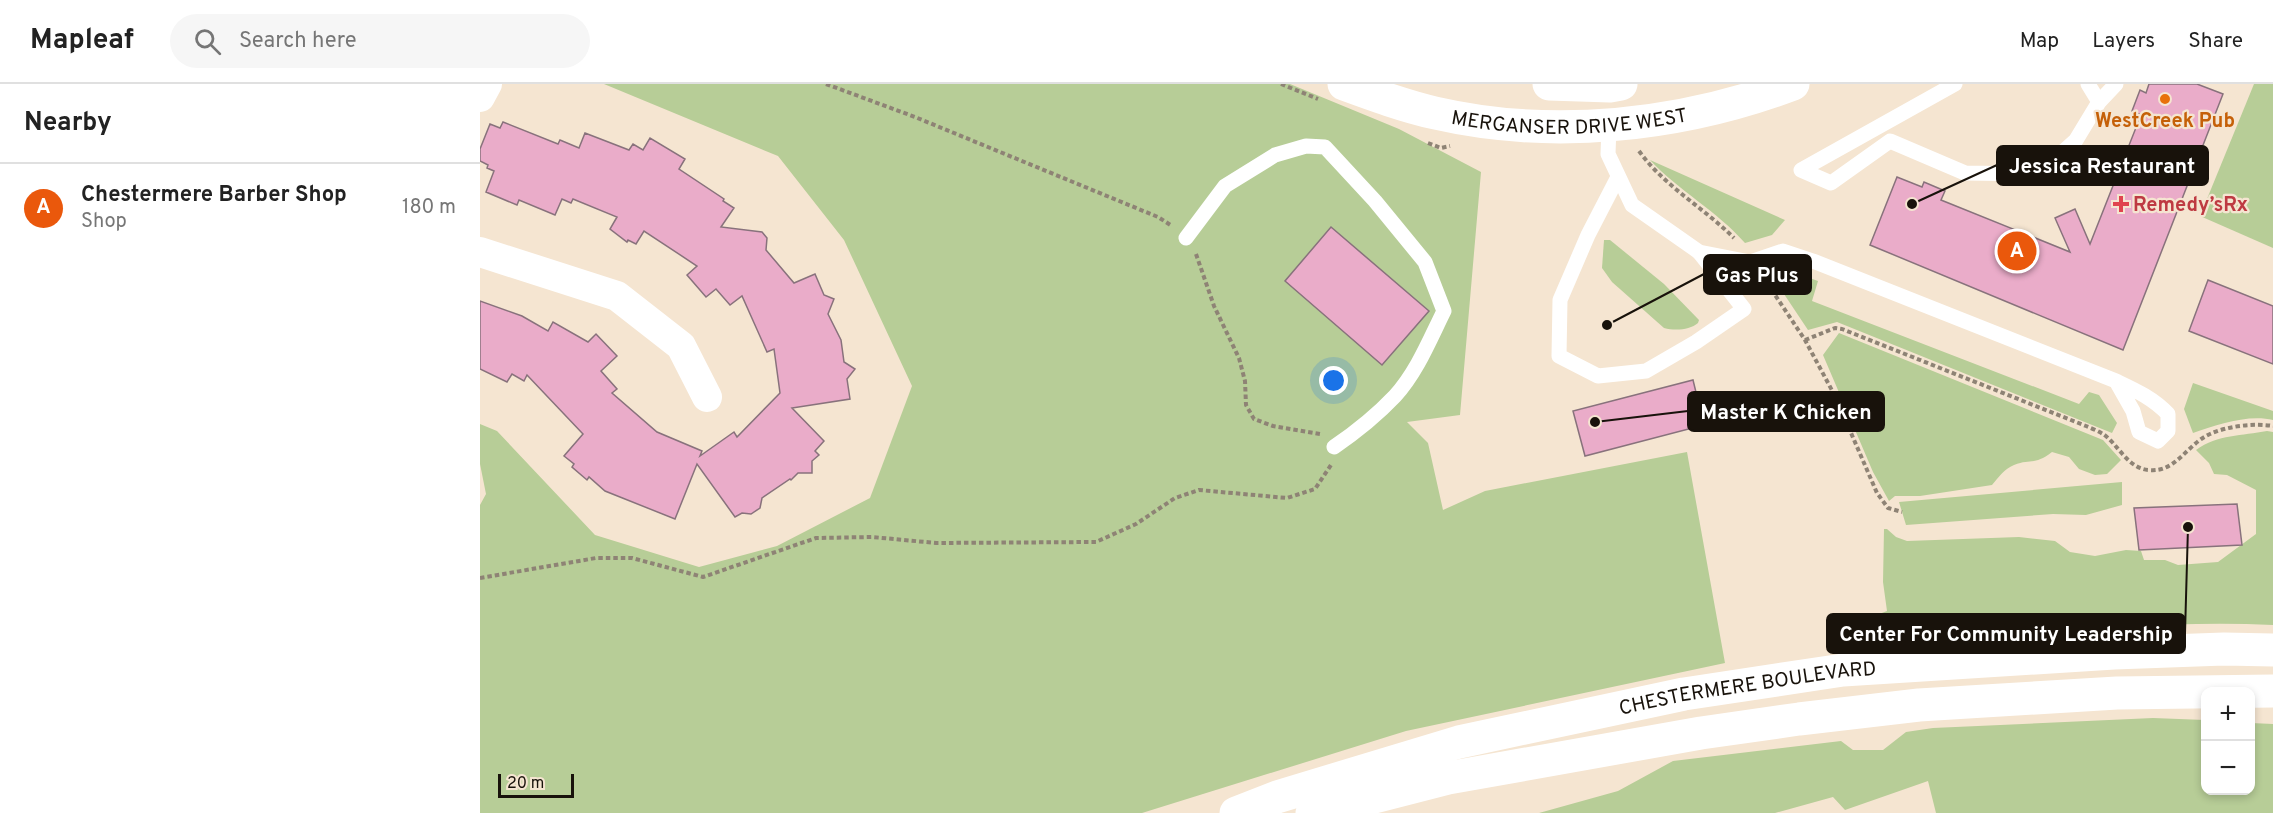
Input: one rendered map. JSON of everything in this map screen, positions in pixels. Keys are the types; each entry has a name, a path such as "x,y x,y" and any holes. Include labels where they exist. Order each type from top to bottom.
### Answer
{"main road":[{"name":"MERGANSER DRIVE WEST","path":"1344,84 1395,102 1436,113 1482,121 1560,127 1609,126 1704,112 1793,84"},
{"name":"MERGANSER DRIVE WEST","path":"1549,84 1616,85"},
{"path":"1609,126 1616,85"},
{"name":"CHESTERMERE BOULEVARD","path":"1236,813 1276,797 1459,742 1718,689 1854,669 2114,653 2224,649 2273,650"},
{"name":"CHESTERMERE BOULEVARD","path":"1312,813 1448,778 1701,733 1799,719 1919,705 2116,693 2273,691"}],"street":[{"path":"480,97 488,84"},
{"path":"480,252 617,296 681,346 707,397"}],"lane":[{"path":"1955,84 1801,170 1831,183 1890,141 1965,173 2038,174 2076,141 2099,102 2116,84"},
{"path":"2088,84 2099,102"},
{"path":"1609,126 1608,154 1632,205 1699,252 1744,309 1696,342 1646,371 1598,376 1559,356 1560,300 1588,235 1618,177"},
{"path":"1186,238 1225,186 1275,155 1306,146 1325,147 1375,201 1425,262 1444,310 1418,362 1396,395 1359,429 1334,447"},
{"path":"1699,252 1753,262 1783,251 1793,254 2116,381"}],"path":[{"path":"480,578 596,558 632,558 703,577 816,538 872,537 936,543 1096,542 1136,524 1175,498 1199,490 1287,498 1315,489 1330,467 1334,447 1328,435 1273,426 1254,419 1246,405 1245,381 1239,358 1215,306 1198,256 1186,238 1158,217 915,117 826,84"},
{"path":"1639,151 1653,170 1720,224 1753,262 1805,340 1835,396 1877,493 1888,508 1902,512"},
{"path":"1805,340 1834,328 1842,329 2086,426 2103,434 2131,462 2148,471 2170,468 2189,448 2209,434 2239,426 2273,426"}],"green space":[{"path":"604,84 1290,84 1399,129 1481,172 1460,415 1407,422 1428,443 1443,510 1485,491 1687,452 1725,663 1406,731 1142,813 480,813 480,505 486,494 480,464 480,424 497,431 595,535 699,567 777,546 870,498 912,386 844,240 778,156"},
{"path":"2254,84 2273,84 2273,248 2200,216"},
{"path":"1650,160 1785,220 1772,235 1745,243"},
{"path":"1604,240 1610,240 1664,284 1699,320 1698,323 1682,329 1664,328 1612,282 1602,268"},
{"path":"1772,276 1804,276 1818,281 1812,301 2079,404 2089,392 2099,395 2117,423 2112,433 1837,322 1808,330"},
{"path":"1839,333 2103,440 2121,460 2107,474 2095,475 2079,469 2069,457 2052,452 2041,459 2010,467 1992,485 1920,496 1895,496 1889,501 1873,472 1823,355"},
{"path":"2193,383 2273,411 2273,420 2243,419 2193,433 2184,409"},
{"path":"2273,432 2273,625 2128,627 1885,648 1871,641 1863,632 1861,621 1887,611 1883,582 1884,529 1907,541 2019,537 2055,541 2070,552 2095,556 2126,550 2141,551 2144,560 2165,560 2178,565 2218,562 2256,534 2256,490 2227,475 2214,474 2209,463 2196,450 2222,438"},
{"path":"2122,482 2122,505 2086,515 2053,514 1906,525 1899,502"},
{"path":"2153,718 2201,720 2201,795 2255,795 2255,723 2273,724 2273,813 1936,813 1928,781 1845,810 1833,797 1775,813 1539,813 1618,791 1673,761 1841,741 1853,750 1883,750 1906,732 1933,728"}],"building":[{"path":"2149,84 2197,84 2223,94 2123,350 1870,245 1897,177 1922,187 1924,182 1945,191 1941,200 2070,252 2055,218 2075,209 2090,244 2141,115 2132,111 2140,90 2146,93"},
{"path":"503,122 558,144 560,140 579,148 585,133 629,150 633,144 643,150 650,138 685,159 679,169 734,208 721,227 762,232 767,238 766,250 794,283 815,274 824,295 834,299 828,314 841,340 844,362 855,369 847,379 850,399 792,408 824,441 815,451 819,455 812,461 812,473 798,473 762,498 760,508 751,514 742,513 735,517 697,464 675,519 605,491 589,477 587,480 572,467 574,464 564,456 583,434 527,375 524,381 512,374 507,382 480,369 480,301 522,316 548,331 553,322 588,342 596,334 617,356 601,371 617,389 612,393 657,432 702,451 700,456 734,432 737,437 780,393 774,349 767,352 742,296 730,305 716,289 706,297 687,275 697,266 644,231 636,244 628,240 627,242 610,229 617,217 573,199 571,203 562,199 555,215 519,200 517,205 486,192 494,171 480,161 480,149 490,124 500,128"},
{"path":"1331,227 1429,311 1382,365 1285,281"},
{"path":"2208,280 2273,306 2273,364 2189,331"},
{"path":"1693,380 1704,425 1585,456 1573,411"},
{"path":"2237,504 2242,545 2139,550 2134,508"}],"place":[{"name":"WestCreek Pub","path":"2165,99"},
{"name":"Jessica Restaurant","path":"1912,204"},
{"name":"Remedy’sRx","path":"2121,204"},
{"name":"Chestermere Barber Shop","path":"2017,251"},
{"name":"Gas Plus","path":"1607,325"},
{"name":"Master K Chicken","path":"1595,422"},
{"name":"Center For Community Leadership","path":"2188,527"}]}
